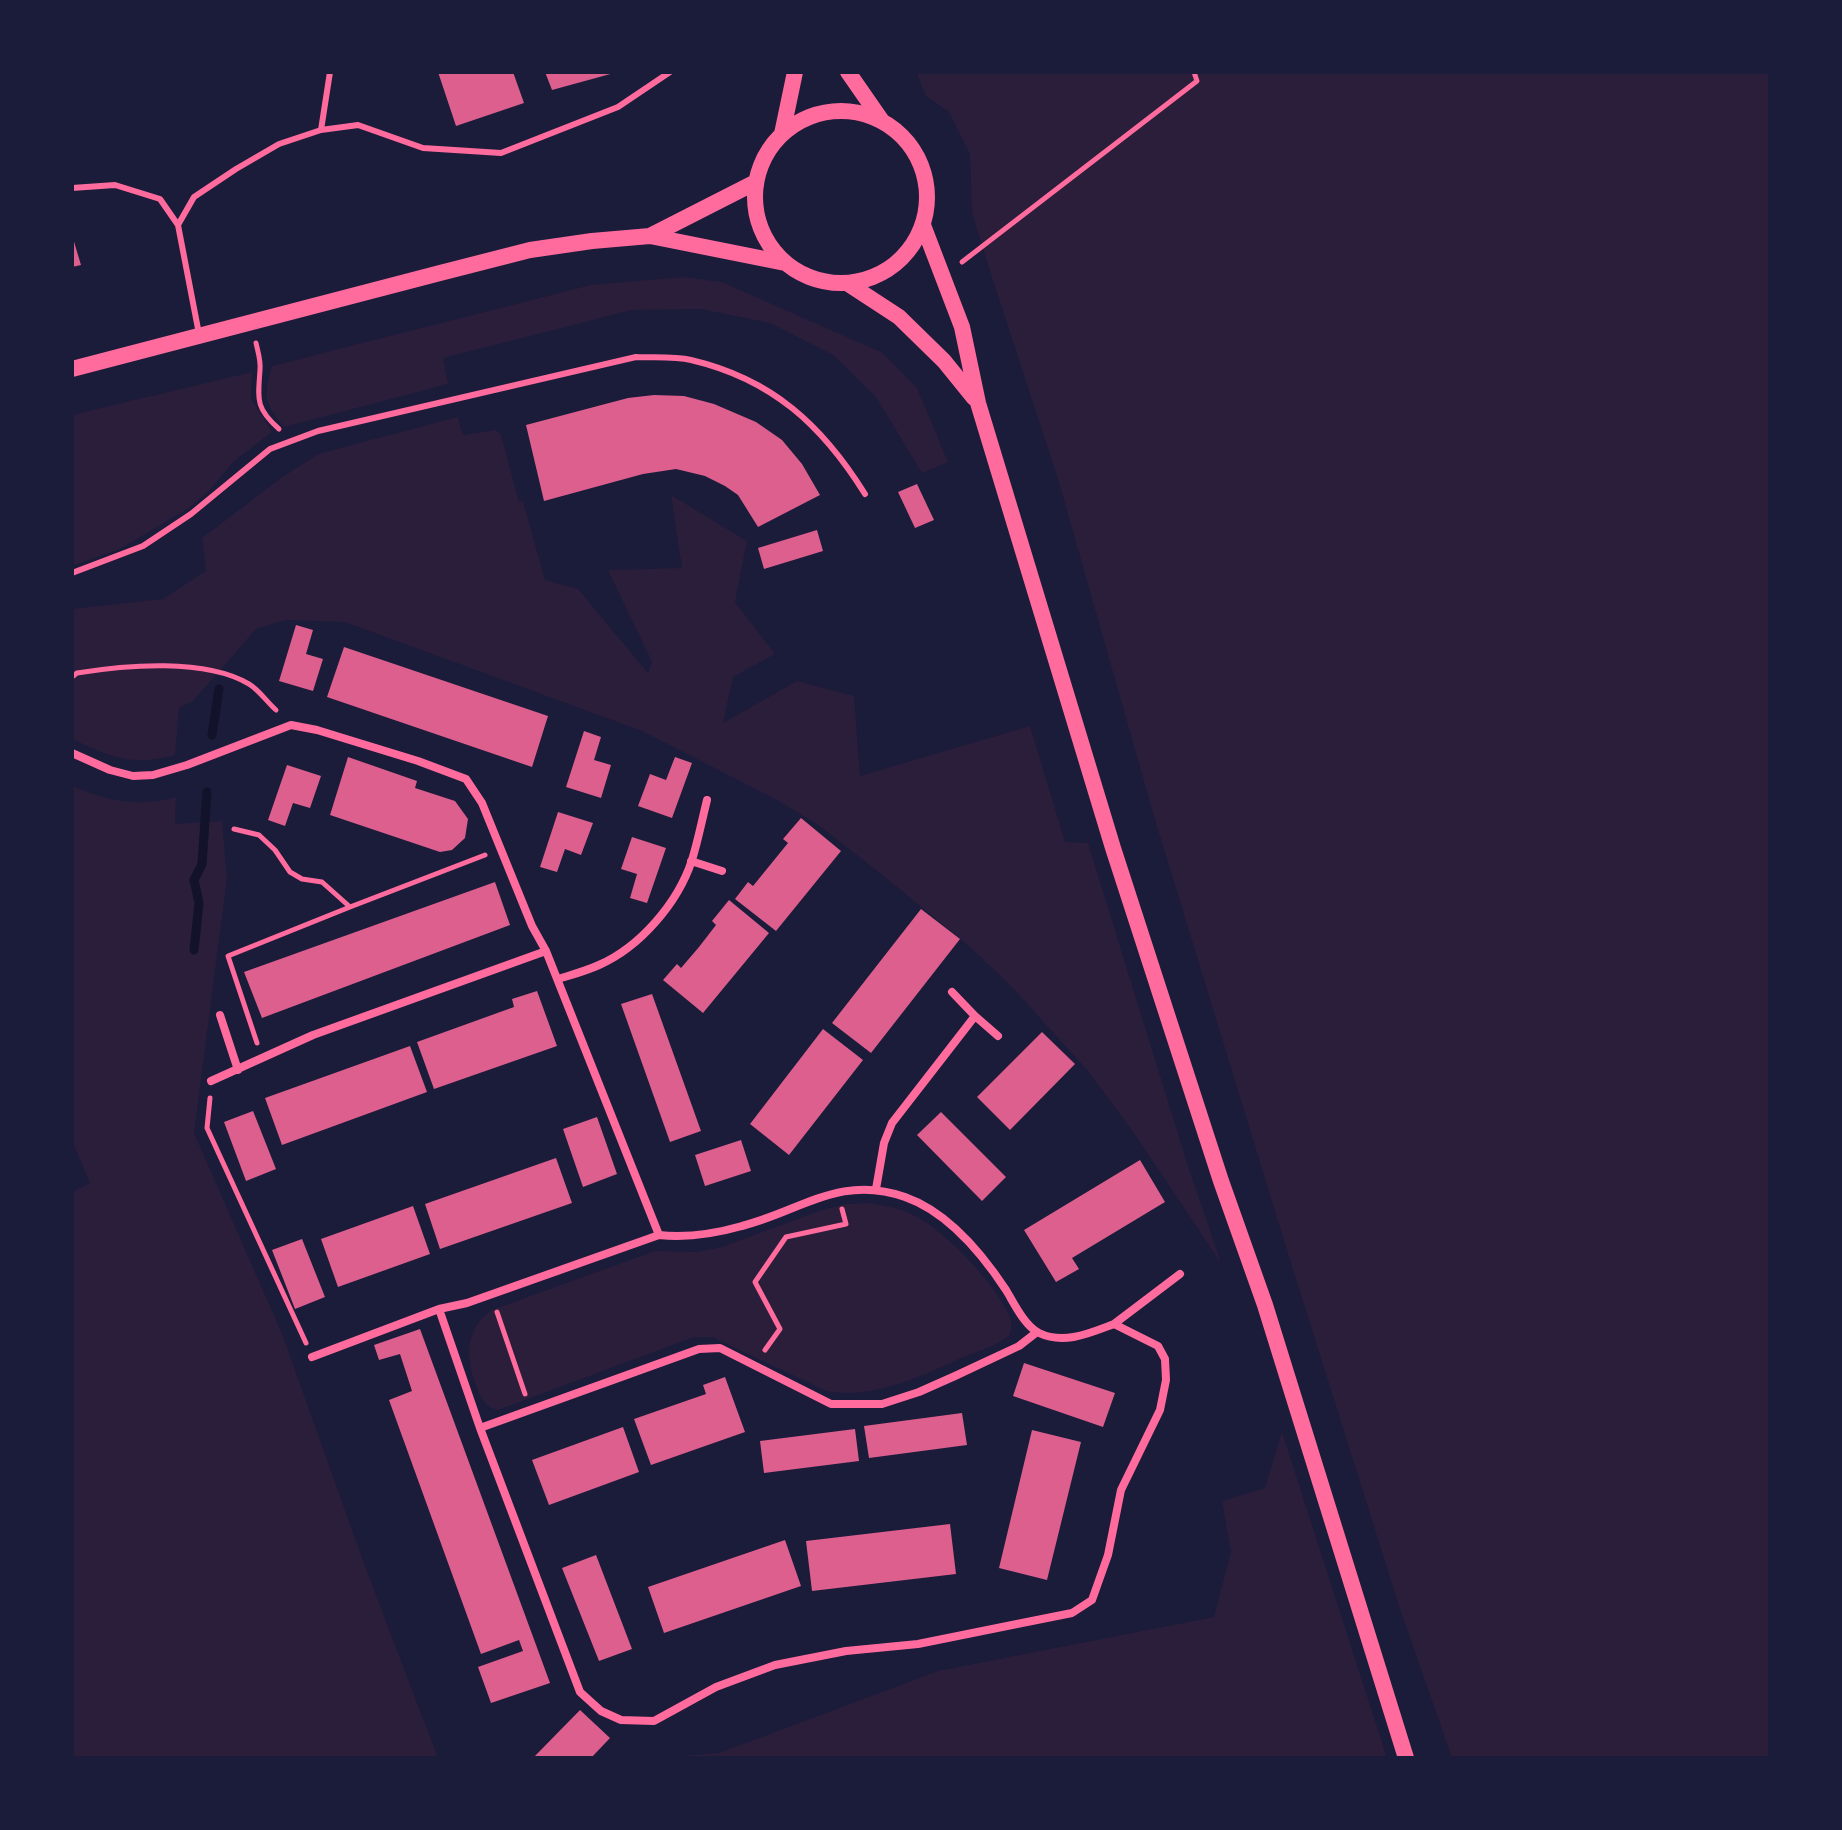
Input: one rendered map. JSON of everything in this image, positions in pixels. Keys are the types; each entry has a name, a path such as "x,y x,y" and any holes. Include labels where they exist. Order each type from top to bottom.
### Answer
{"main road":[{"path":"782,134 795,72"},
{"path":"848,72 882,121 903,138 919,160 927,199 923,225 910,248 883,273 847,283 822,281 801,274 785,263 768,243 758,219 756,182 765,156 782,134 811,117 846,112 882,121"},
{"path":"650,236 756,182"},
{"path":"923,225 962,327 978,403 1113,848 1221,1181 1265,1305 1406,1758"},
{"path":"72,369 530,250 650,236 785,263"},
{"path":"847,283 899,317 944,361 978,403"}],"street":[{"path":"72,753 121,773 153,775 291,725 418,761 466,779 482,803 532,926 558,979 659,1235"},
{"path":"558,979 601,965 635,942 661,915 681,885 691,861 707,800"},
{"path":"691,861 722,871"},
{"path":"211,1081 313,1035 546,951"},
{"path":"952,992 998,1036"},
{"path":"220,1015 238,1070"},
{"path":"876,1189 884,1143 892,1123 975,1016"},
{"path":"312,1357 439,1309 659,1235 687,1238 745,1226 837,1191 876,1189 906,1197 934,1210 965,1238 1037,1332 1058,1338 1080,1337 1114,1324 1180,1274"},
{"path":"439,1309 480,1428 580,1692 601,1711 621,1720 654,1721 716,1687 775,1665 846,1651 918,1644 1072,1613 1092,1600 1108,1555 1121,1490 1160,1410 1166,1380 1165,1359 1158,1346 1114,1324"},
{"path":"480,1428 699,1349 720,1348 831,1404 882,1404 919,1392 1019,1346 1037,1332"}],"lane":[{"path":"321,130 330,72"},
{"path":"178,225 194,197 236,169 279,144 321,130 358,125 423,148 501,153 618,107 670,72"},
{"path":"72,188 115,185 160,199 178,225 199,337"},
{"path":"72,573 143,546 191,514 270,449 285,443 374,416 636,357 688,359 733,373 781,398 806,417 865,494"}],"path":[{"path":"942,277 1197,81 1194,72"},
{"path":"250,323 261,366 257,391 259,406 280,430 285,443"},
{"path":"72,677 77,673 124,666 212,669 250,685 291,725"},
{"path":"234,829 259,835 275,850 290,872 302,879 322,882 350,907"},
{"path":"264,1058 228,956 501,849"},
{"path":"211,1081 207,1128 312,1357"},
{"path":"753,1367 780,1329 755,1282 786,1237 846,1224 837,1191"},
{"path":"491,1294 530,1410"}],"shaded area":[{"path":"916,72 1770,72 1770,1758 1452,1758 1400,1609 1290,1260 1155,820 1058,479 972,213 970,154 949,112 926,96"},
{"path":"682,277 722,282 883,353 917,388 948,462 922,473 876,397 833,355 770,323 701,309 632,310 443,358 448,384 284,427 267,399 272,366 591,285"},
{"path":"252,372 251,399 272,432 233,462 210,490 189,508 120,549 72,566 72,415"},
{"path":"458,417 463,435 496,430 501,435 545,580 578,589 648,673 652,662 608,570 682,568 671,495 747,541 735,602 775,654 733,677 723,723 797,681 854,696 860,776 1030,726 1065,842 1088,843 1221,1263 1134,1133 1088,1071 1011,986 970,947 817,824 777,800 642,731 345,622 285,620 256,629 193,701 179,708 175,755 134,760 98,751 72,739 72,609 163,599 206,571 202,538 318,454"},
{"path":"72,786 123,801 149,802 176,797 175,824 222,821 227,878 194,1133 283,1336 363,1561 438,1758 72,1758 72,1192 90,1183 72,1141"},
{"path":"869,1203 911,1214 957,1248 1004,1305 1011,1322 1009,1336 914,1378 862,1392 826,1391 712,1337 694,1337 498,1410 485,1403 481,1396 472,1373 470,1343 477,1325 492,1310 655,1251 697,1252 722,1247 819,1211 846,1204"},
{"path":"1282,1432 1387,1758 657,1758 719,1753 938,1671 1214,1617 1231,1552 1222,1501 1265,1488"}],"building":[{"path":"438,72 513,72 524,103 456,126"},
{"path":"545,72 614,72 614,73 552,90"},
{"path":"72,235 81,265 72,267"},
{"path":"684,396 714,404 756,422 782,440 802,464 820,495 758,527 738,495 705,476 676,469 643,474 544,501 526,425 628,398"},
{"path":"917,484 934,520 915,528 898,492"},
{"path":"817,530 823,551 764,569 758,548"},
{"path":"296,625 313,630 306,654 323,659 313,691 279,681"},
{"path":"344,647 548,716 532,767 327,697"},
{"path":"584,731 601,737 594,760 611,765 601,798 566,787"},
{"path":"348,757 417,781 415,788 455,801 468,819 465,838 452,850 440,852 330,815"},
{"path":"675,757 692,763 672,818 638,806 650,774 666,780"},
{"path":"287,765 321,776 310,808 293,803 285,826 268,820"},
{"path":"558,812 593,823 581,855 565,849 557,872 540,867"},
{"path":"801,818 841,851 776,931 735,899 748,882 753,886 788,843 783,839"},
{"path":"632,837 666,848 647,903 630,898 637,874 621,869"},
{"path":"495,882 510,925 262,1018 244,972"},
{"path":"729,900 769,933 703,1013 663,980 677,964 681,968 699,947 716,925 712,921"},
{"path":"921,909 960,939 871,1053 832,1023"},
{"path":"537,991 557,1046 434,1089 417,1042 514,1007 512,999"},
{"path":"652,994 701,1131 670,1142 621,1004"},
{"path":"823,1029 863,1060 789,1155 750,1124"},
{"path":"1042,1032 1075,1064 1010,1130 977,1097"},
{"path":"410,1046 427,1092 282,1145 265,1098"},
{"path":"253,1111 276,1169 246,1181 224,1122"},
{"path":"941,1112 1006,1177 982,1201 917,1135"},
{"path":"597,1117 617,1174 583,1187 563,1129"},
{"path":"741,1140 751,1171 705,1186 695,1155"},
{"path":"556,1158 572,1203 440,1249 425,1204"},
{"path":"1140,1160 1165,1202 1072,1258 1079,1269 1056,1282 1024,1230"},
{"path":"413,1206 430,1254 338,1287 321,1239"},
{"path":"302,1239 325,1297 295,1309 272,1250"},
{"path":"420,1329 550,1683 491,1703 478,1667 523,1651 519,1640 481,1654 389,1400 412,1391 400,1354 379,1360 374,1345"},
{"path":"1024,1363 1115,1393 1103,1427 1013,1396"},
{"path":"725,1377 745,1432 651,1465 634,1419 706,1394 703,1385"},
{"path":"962,1413 967,1445 869,1458 864,1426"},
{"path":"623,1427 639,1472 549,1505 532,1460"},
{"path":"855,1429 859,1461 764,1473 760,1441"},
{"path":"1032,1430 1081,1442 1047,1580 999,1568"},
{"path":"950,1524 956,1574 812,1591 806,1541"},
{"path":"785,1540 801,1586 664,1633 648,1587"},
{"path":"596,1555 632,1649 599,1661 562,1568"},
{"path":"580,1710 610,1738 591,1758 533,1758"}],"waterway":[{"path":"212,735 219,689"},
{"path":"194,950 199,903 194,880 202,864 207,792"}]}
